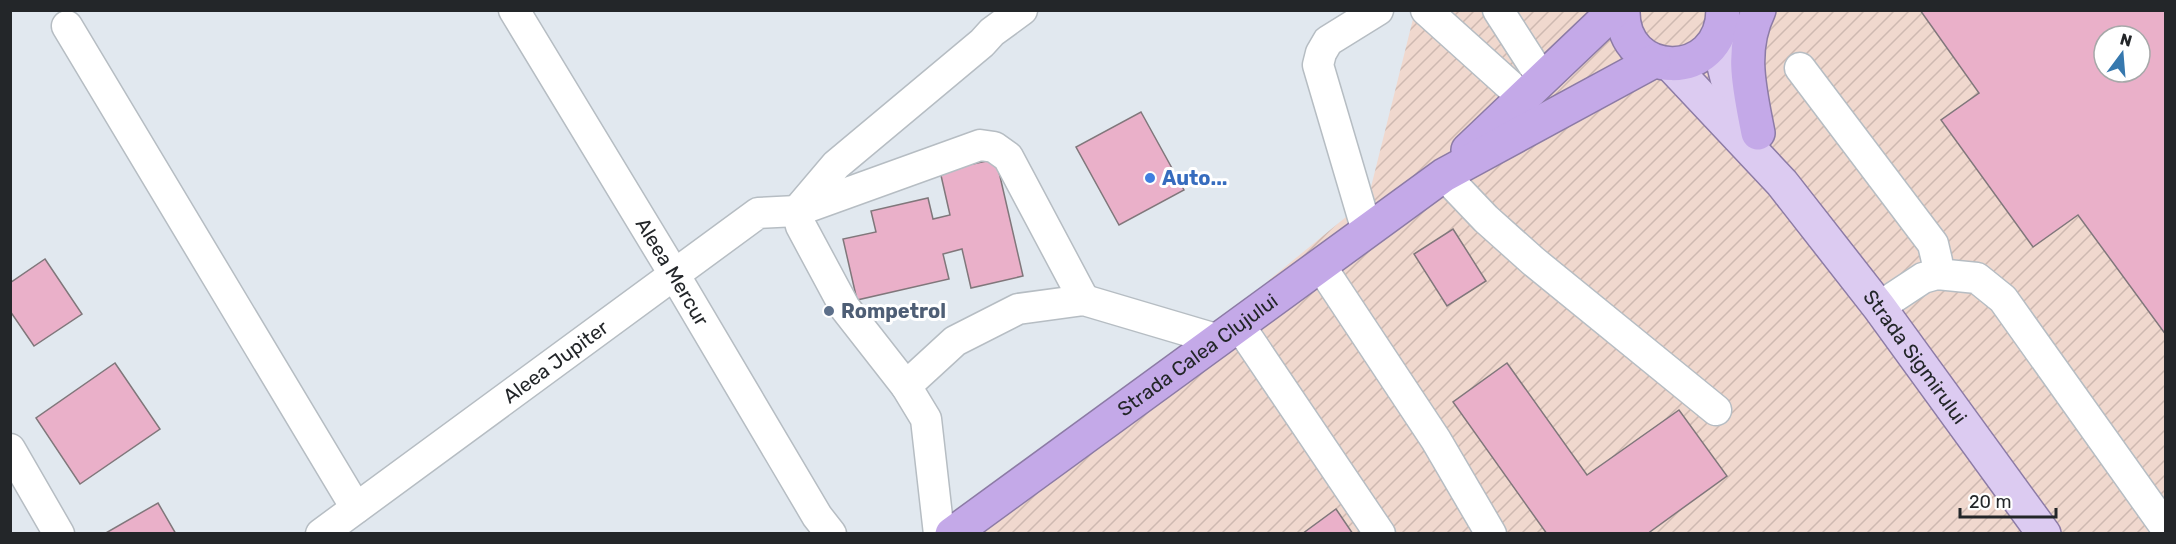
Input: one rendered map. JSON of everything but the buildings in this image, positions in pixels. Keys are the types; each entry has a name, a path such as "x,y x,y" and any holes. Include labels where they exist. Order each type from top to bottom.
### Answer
{"highway":[{"path":"1493,125 1525,78 1583,10"},
{"name":"Strada Calea Clujului","path":"1444,175 1493,125 1615,10"},
{"path":"1623,10 1623,23 1630,42 1637,50 1663,63"},
{"path":"1758,133 1746,65 1750,32 1759,10"},
{"name":"Strada Calea Clujului","path":"952,534 1444,175 1663,63 1685,63 1698,58 1709,50 1724,20"}],"main road":[{"name":"Strada Sigmirului","path":"1724,20 1727,78 1758,133 1782,183"},
{"name":"Strada Sigmirului","path":"1663,63 1782,183 1879,307 2044,534"}],"street":[{"name":"Aleea Mercur","path":"514,10 675,274 817,516 831,534"},
{"path":"939,534 926,419 906,386 844,308 801,226 797,211 836,165 984,28 1022,10"},
{"path":"1367,231 1318,66 1321,53 1328,41 1378,10"},
{"path":"1426,10 1525,78"},
{"path":"1498,10 1525,78"},
{"path":"67,26 357,508"},
{"path":"1800,68 1933,244 1937,274"},
{"name":"Aleea Jupiter","path":"321,534 758,213 797,211 980,145 994,147 1008,157 1084,300"},
{"path":"1444,175 1486,219 1525,254 1716,410"},
{"path":"1320,266 1436,440 1491,534"},
{"path":"1879,307 1923,278 1937,274 1977,278 2003,298 2160,509"},
{"path":"906,386 955,341 1018,309 1084,300 1229,332 1380,534"},
{"path":"10,449 59,534"}],"shaded area":[{"path":"1415,11 2165,11 2165,533 938,534 1225,348 1269,280 1368,199"}],"place":[{"name":"Auto...","path":"1150,178"},
{"name":"Rompetrol","path":"829,311"}]}
